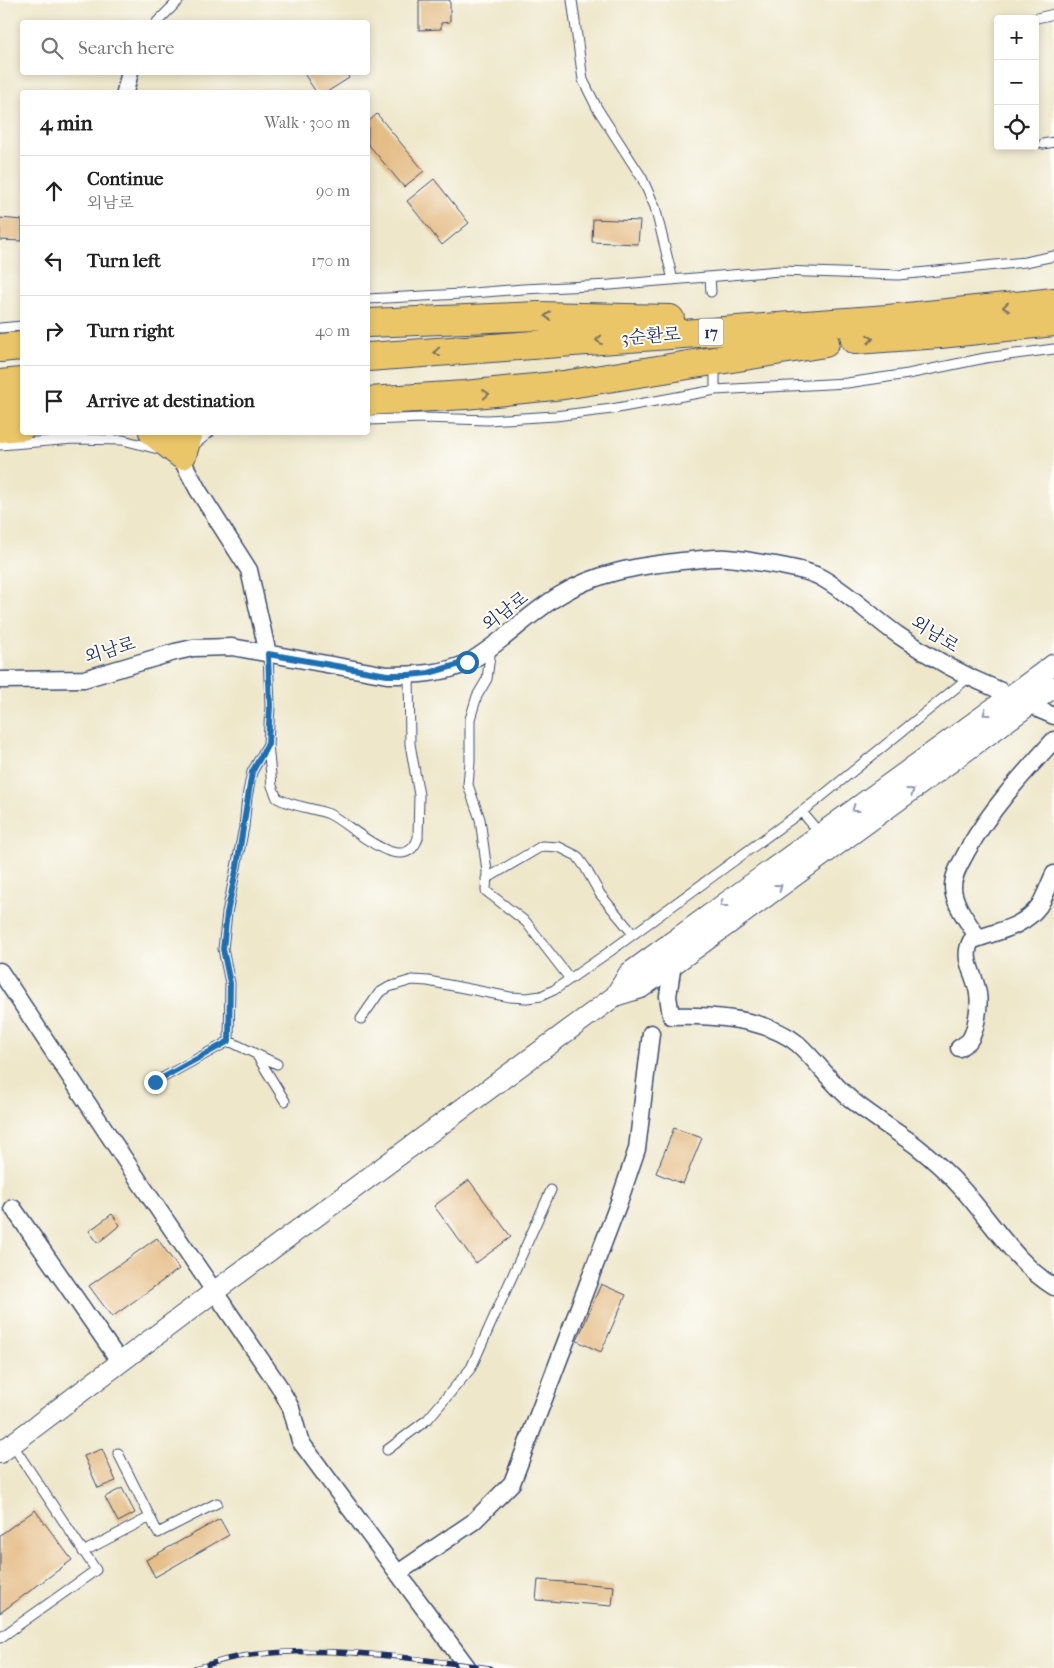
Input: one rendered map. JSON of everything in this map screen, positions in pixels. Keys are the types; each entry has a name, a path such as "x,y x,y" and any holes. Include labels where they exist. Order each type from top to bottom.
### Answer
{"highway":[{"name":"3순환로","path":"370,376 824,333 897,318 1054,302"},
{"path":"370,323 538,316 824,333"},
{"name":"3순환로","path":"370,357 824,333 940,334 1054,322"},
{"path":"370,402 475,395 564,385 824,333"},
{"path":"0,348 20,346"},
{"path":"0,384 20,382"},
{"path":"0,404 20,402"},
{"path":"0,428 20,426"},
{"path":"164,435 183,440"}],"street":[{"path":"126,90 129,75"},
{"path":"183,440 184,464 198,490 249,570 268,654"},
{"name":"외남로","path":"0,680 84,679 193,648 232,647 387,675 409,675 448,669 467,662 491,647 558,596 596,577 662,563 726,558 796,569 817,575 831,583 897,634 968,678 1001,691"},
{"path":"6,1448 215,1291 615,996 641,988 1054,664"},
{"path":"615,996 629,973 1054,687"},
{"path":"978,938 956,901 953,888 954,876 977,833 1011,787 1054,740"},
{"path":"959,1048 969,1041 978,1010 978,993 966,956 970,941 1009,929 1029,918 1040,905 1054,874"},
{"path":"673,964 668,996 671,1016 731,1019 778,1032 797,1043 851,1100 914,1144 937,1163 964,1190 1037,1276 1054,1287"},
{"path":"0,971 279,1386 291,1408 300,1441 468,1668"},
{"path":"398,1573 473,1522 512,1483 616,1211 636,1149 651,1033"},
{"path":"13,1208 120,1362"}],"lane":[{"path":"159,20 179,0"},
{"path":"572,0 584,80 597,108 642,178 655,207 673,280"},
{"path":"1039,18 1054,14"},
{"path":"1043,144 1054,142"},
{"path":"370,299 673,280 780,271 898,275 1025,262 1054,256"},
{"path":"710,276 711,292"},
{"path":"0,328 20,326"},
{"path":"370,420 424,418 488,420 555,416 612,409 715,390 847,383 908,374 985,358 1054,349"},
{"path":"715,368 715,390"},
{"path":"0,445 73,439 183,440 200,435"},
{"path":"491,647 487,679 477,696 470,719 468,785 480,819 486,891 526,922 570,979"},
{"path":"268,654 270,706 268,744 272,786 277,798 291,804 331,815 371,844 400,852 410,850 416,844 418,838 419,795 410,744 409,675"},
{"path":"361,1019 379,993 389,986 412,980 428,981 510,997 526,998 541,996 554,990 802,812 968,678"},
{"path":"229,1041 230,983 223,949 227,913 243,834 252,772 268,744"},
{"path":"802,812 826,841"},
{"path":"486,879 542,846 559,846 577,856 600,894 633,934"},
{"path":"229,1041 277,1064"},
{"path":"155,1082 229,1041"},
{"path":"256,1054 285,1101"},
{"path":"387,1450 428,1420 472,1368 551,1190"},
{"path":"0,1638 96,1570 6,1448"},
{"path":"118,1453 158,1533 217,1503"},
{"path":"83,1552 150,1517"}],"building":[{"path":"419,0 450,0 450,22 441,23 441,29 419,30"},
{"path":"305,75 348,75 349,78 330,90 315,90"},
{"path":"377,114 424,171 404,187 370,146 370,120"},
{"path":"434,179 469,223 442,245 407,201"},
{"path":"0,218 20,220 20,241 0,240"},
{"path":"593,219 640,221 638,244 592,242"},
{"path":"674,1128 702,1138 683,1184 656,1173"},
{"path":"469,1180 511,1237 476,1263 434,1206"},
{"path":"112,1214 120,1225 98,1243 89,1231"},
{"path":"157,1238 179,1269 112,1317 89,1286"},
{"path":"601,1284 626,1295 601,1352 577,1341"},
{"path":"102,1449 116,1481 98,1488 84,1456"},
{"path":"122,1488 135,1513 118,1522 105,1497"},
{"path":"35,1510 72,1560 0,1613 0,1535"},
{"path":"220,1519 229,1535 155,1577 146,1560"},
{"path":"538,1580 614,1586 612,1606 536,1600"}],"railway":[{"path":"195,1668 243,1656 305,1651 367,1654 490,1668"}],"route":[{"path":"155,1082 229,1041 230,983 223,949 227,913 237,866 252,772 268,744 270,706 268,654 387,675 429,673 467,662"}]}
